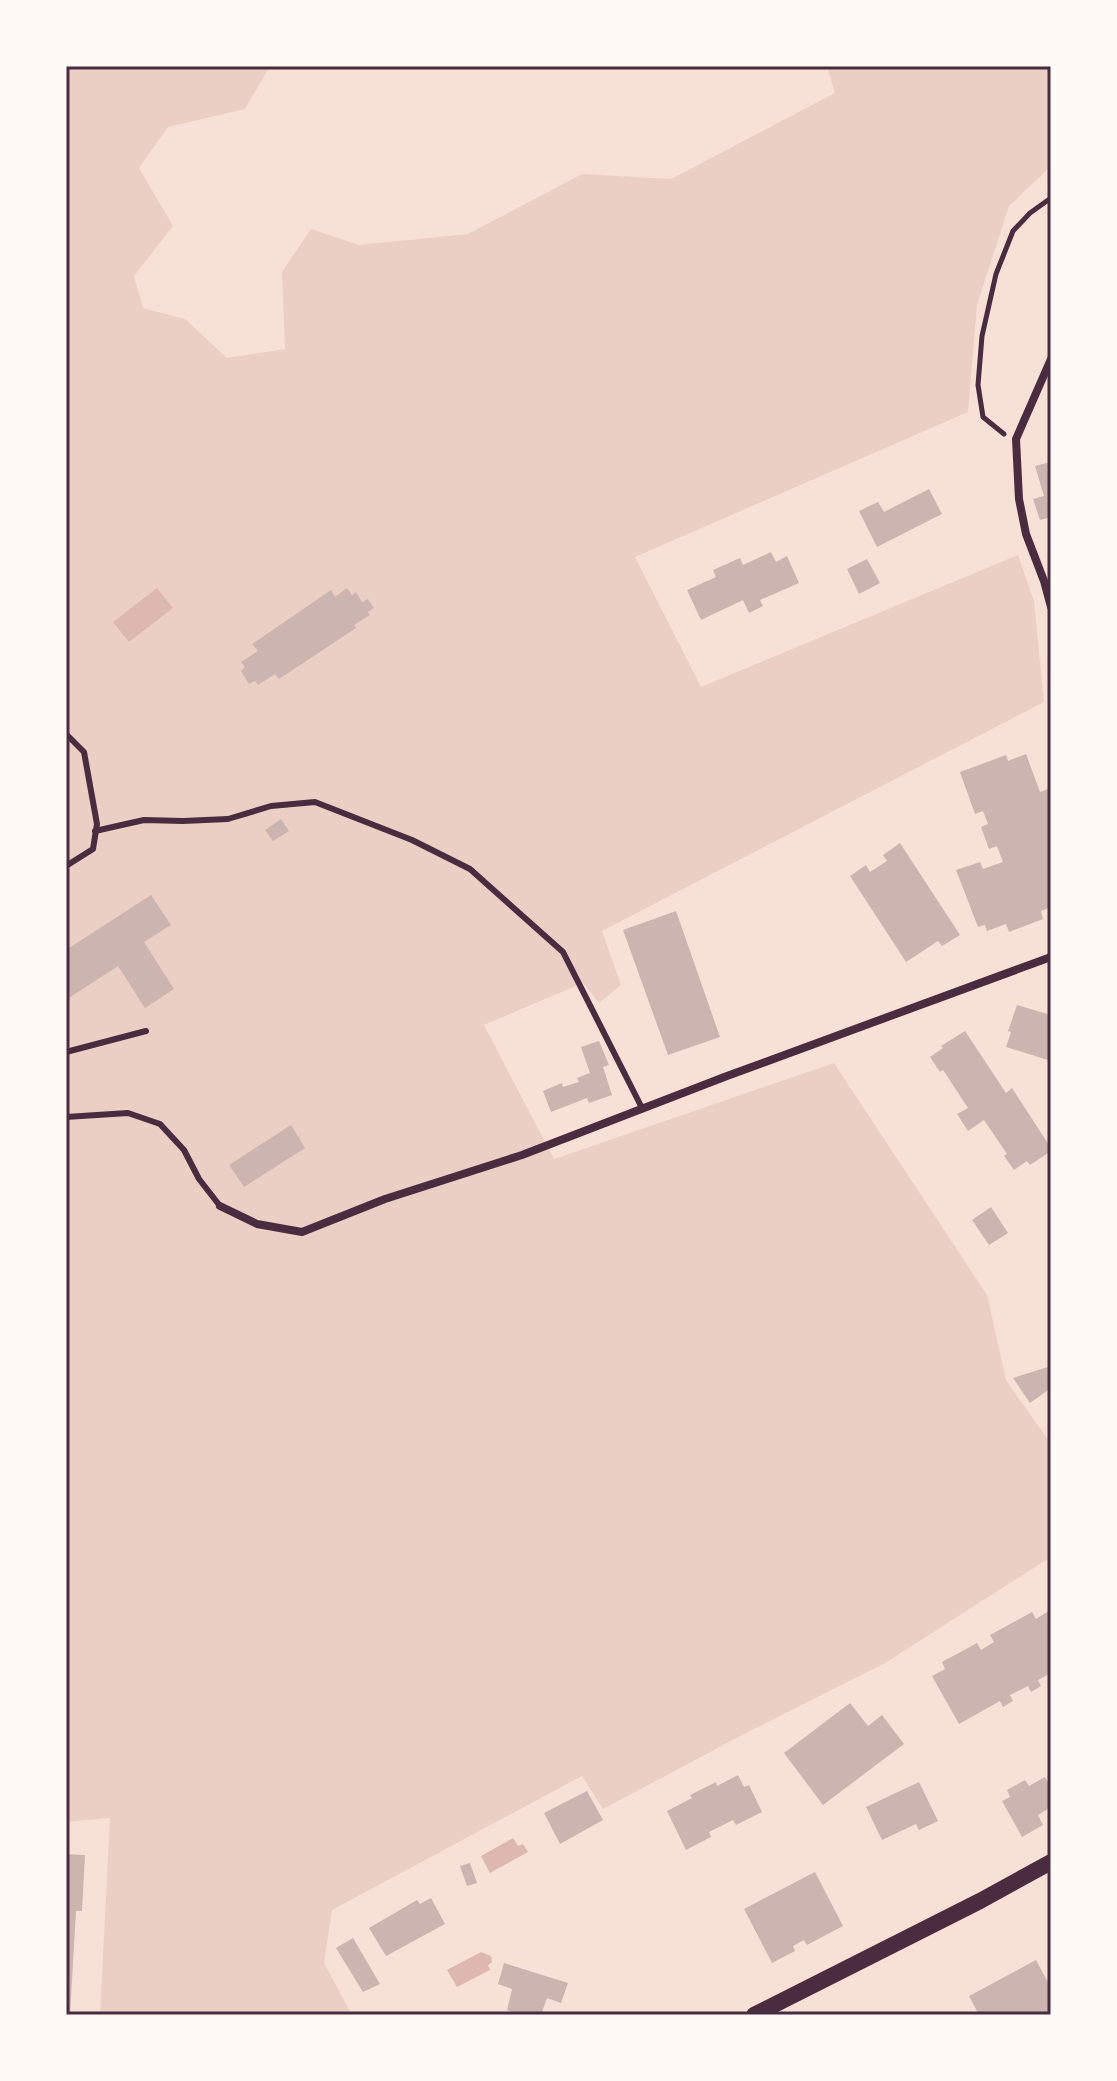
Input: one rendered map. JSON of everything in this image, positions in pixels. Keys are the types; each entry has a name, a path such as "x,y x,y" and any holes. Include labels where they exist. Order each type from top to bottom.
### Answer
{"main road":[{"path":"754,2015 1051,1862"}],"street":[{"path":"1051,359 1016,439 1019,499 1026,534 1051,607"},
{"path":"220,1206 257,1224 302,1232 385,1199 522,1155 1051,957"}],"lane":[{"path":"66,734 84,752 97,824 93,849 66,866"},
{"path":"95,831 144,820 228,819 271,806 315,802 412,840 470,869 563,952 642,1108"},
{"path":"66,1052 146,1031"},
{"path":"66,1117 128,1113 160,1124 184,1150 199,1179 220,1206"}],"path":[{"path":"1016,439 1002,433 983,417 978,385 982,336 996,274 1013,231 1030,213 1051,198"}],"shaded area":[{"path":"66,66 270,66 245,109 168,127 139,168 173,226 134,276 143,308 185,319 227,358 285,349 282,272 311,229 359,245 468,234 582,174 671,179 835,93 827,66 1051,66 1051,166 1009,206 977,305 968,412 635,557 701,687 1018,555 1034,601 1044,702 602,931 621,985 599,1003 583,983 484,1025 554,1159 834,1063 987,1295 1006,1380 1051,1444 1051,1557 885,1663 603,1809 582,1776 332,1910 324,1963 352,2015 100,2015 110,1818 66,1822"},
{"path":"157,588 173,608 129,642 113,622"},
{"path":"513,1838 518,1846 523,1844 528,1852 490,1873 481,1856"},
{"path":"481,1952 491,1956 490,1970 457,1987 447,1970"}],"building":[{"path":"1051,462 1051,517 1040,520 1033,499 1044,496 1035,466"},
{"path":"929,489 942,514 877,547 859,511 878,502 884,512"},
{"path":"771,552 776,562 787,556 799,583 760,600 763,606 749,613 743,600 701,620 687,590 716,577 713,570 740,558 743,565"},
{"path":"867,559 880,583 859,594 847,569"},
{"path":"347,588 352,595 356,592 362,602 368,599 374,608 368,612 370,615 354,625 356,628 279,679 275,674 258,685 255,681 249,684 241,671 245,667 241,662 258,651 252,644 331,590 335,597"},
{"path":"1026,754 1040,792 1048,789 1051,797 1051,907 1041,911 1043,919 1009,932 1006,924 987,931 985,925 978,927 956,870 980,862 983,869 1003,862 997,846 989,849 981,827 988,824 983,811 975,814 960,772 1006,755 1008,761"},
{"path":"281,819 289,831 273,841 265,830"},
{"path":"900,843 960,935 942,946 938,941 906,962 850,876 866,865 870,872 887,861 883,855"},
{"path":"151,895 171,925 144,942 174,989 145,1008 118,966 66,1000 66,950"},
{"path":"676,911 720,1037 668,1055 623,930"},
{"path":"1017,1005 1051,1015 1051,1061 1006,1047"},
{"path":"965,1031 1006,1093 1012,1088 1051,1148 1030,1165 1027,1161 1014,1170 984,1120 968,1131 957,1114 968,1108 943,1070 940,1072 930,1057"},
{"path":"599,1041 609,1065 603,1067 612,1095 589,1103 587,1098 551,1112 543,1091 562,1083 563,1087 579,1082 577,1078 590,1073 581,1047"},
{"path":"291,1125 305,1148 244,1187 229,1165"},
{"path":"991,1207 1008,1233 989,1245 972,1220"},
{"path":"1051,1366 1051,1388 1030,1403 1013,1378"},
{"path":"1049,1611 1051,1673 1038,1680 1041,1686 1031,1692 1028,1686 1010,1695 1013,1701 1003,1707 1000,1701 959,1724 932,1676 945,1669 942,1662 977,1643 981,1650 994,1642 990,1635 1032,1612 1036,1619"},
{"path":"850,1703 868,1726 882,1715 904,1744 823,1805 784,1753"},
{"path":"738,1775 744,1787 749,1785 762,1812 736,1825 733,1820 709,1832 711,1837 686,1850 667,1811 692,1798 690,1795"},
{"path":"1045,1777 1051,1787 1051,1807 1038,1815 1043,1825 1022,1837 1002,1801 1010,1797 1007,1790 1025,1780 1029,1786"},
{"path":"919,1782 938,1821 919,1830 916,1824 882,1840 866,1807"},
{"path":"587,1791 603,1820 560,1844 544,1813"},
{"path":"66,1854 85,1855 82,1911 76,1911 70,2015 66,2015"},
{"path":"470,1863 477,1883 467,1886 460,1866"},
{"path":"815,1872 843,1926 807,1945 804,1940 793,1946 795,1951 772,1963 744,1909"},
{"path":"431,1898 445,1924 386,1956 369,1928 417,1900 420,1904"},
{"path":"353,1938 380,1984 363,1992 336,1948"},
{"path":"1036,1960 1051,1988 1051,2015 979,2015 969,1996"},
{"path":"504,1963 568,1983 561,2003 547,1998 541,2015 520,2015 507,2010 512,1989 498,1984"}]}
